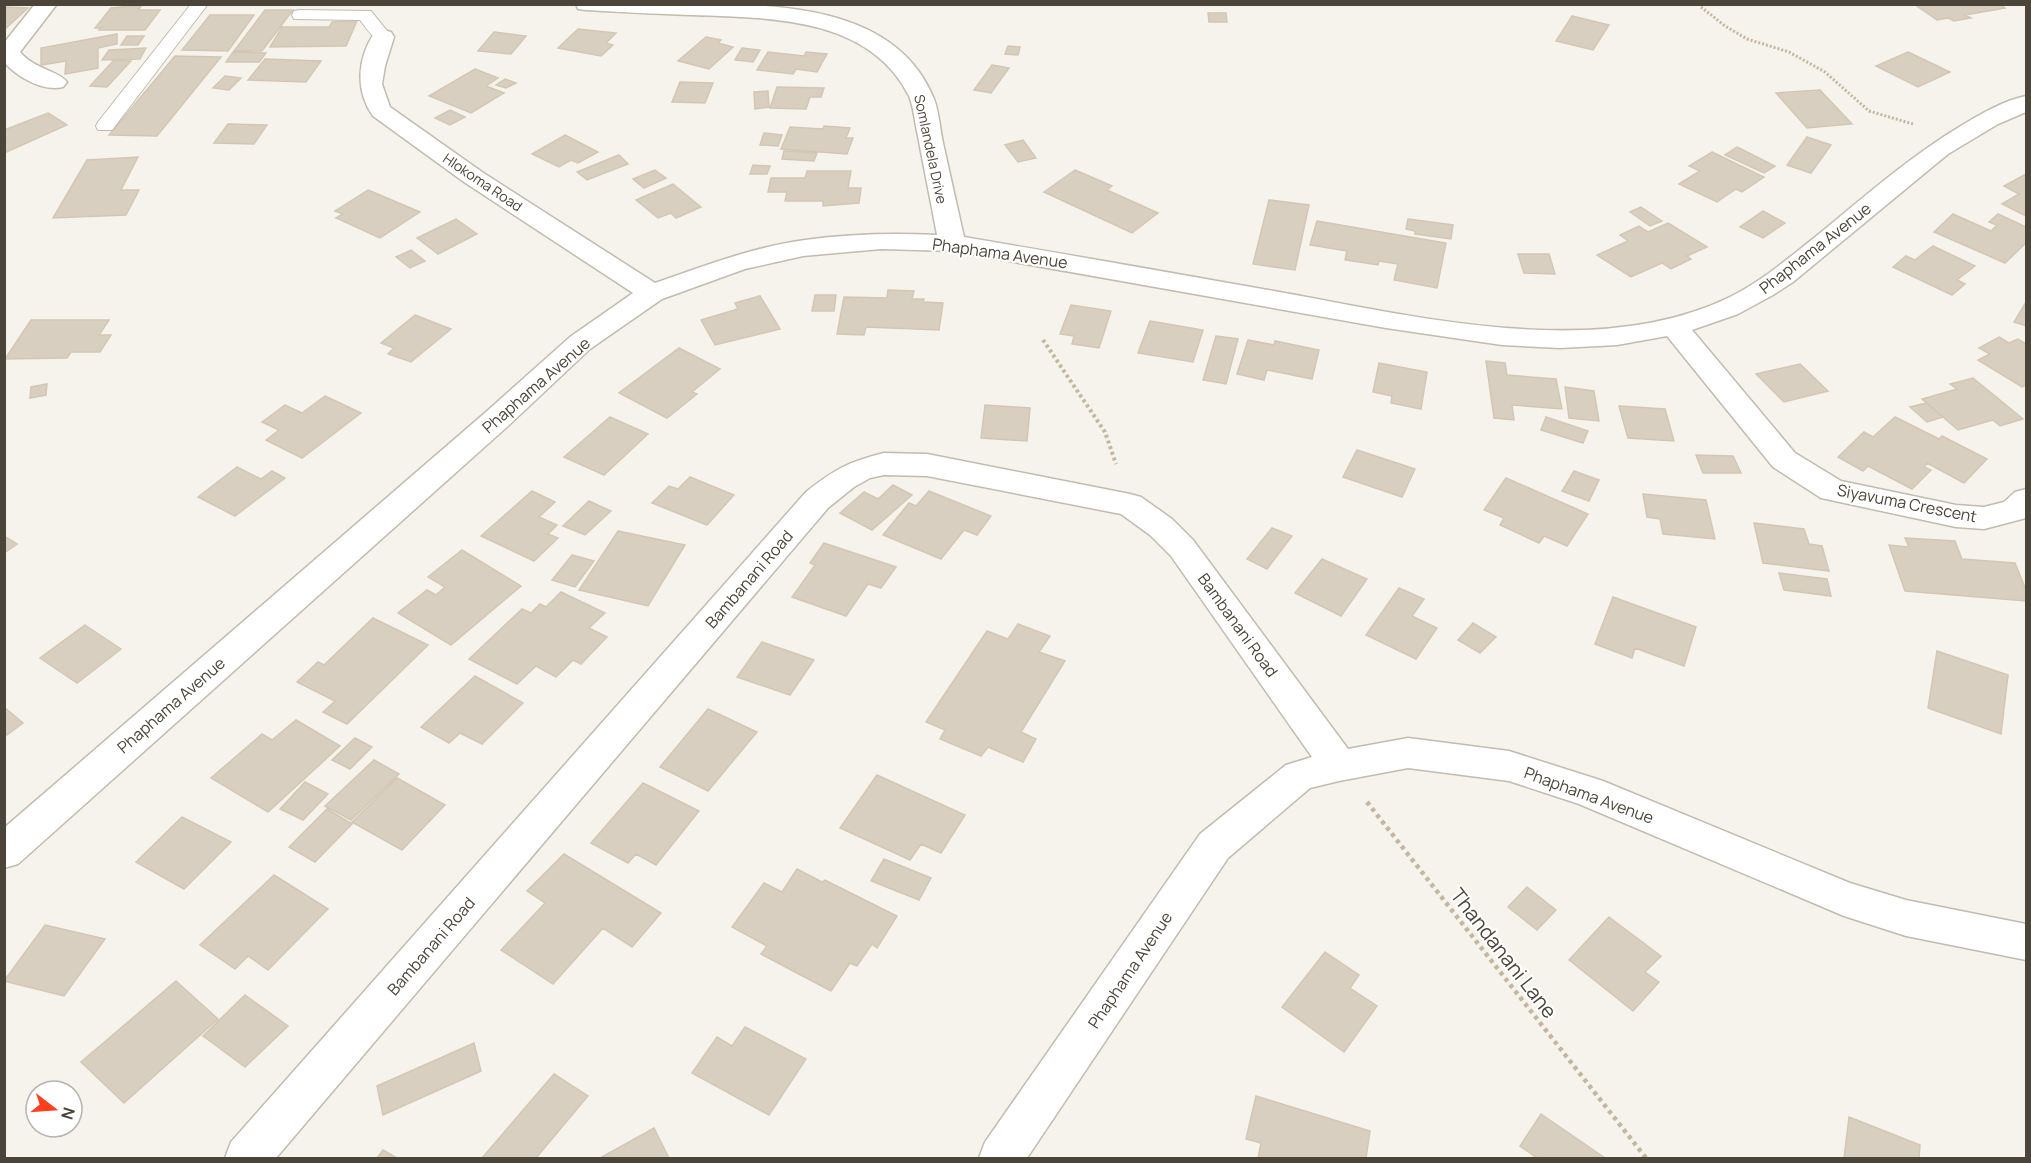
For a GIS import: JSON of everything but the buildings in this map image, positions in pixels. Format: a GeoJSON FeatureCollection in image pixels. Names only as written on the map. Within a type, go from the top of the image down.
{"type":"FeatureCollection","features":[{"type":"Feature","properties":{"kind":"street"},"geometry":{"type":"LineString","coordinates":[[47,4],[9,52],[16,65],[27,72],[55,82]]}},
{"type":"Feature","properties":{"kind":"street","name":"Somlandela Drive"},"geometry":{"type":"LineString","coordinates":[[586,4],[781,14],[836,25],[858,33],[879,45],[894,57],[914,79],[922,99],[952,243]]}},
{"type":"Feature","properties":{"kind":"street","name":"Hlokoma Road"},"geometry":{"type":"LineString","coordinates":[[383,37],[370,83],[371,96],[381,111],[473,177],[652,293]]}},
{"type":"Feature","properties":{"kind":"street","name":"Phaphama Avenue"},"geometry":{"type":"LineString","coordinates":[[4,852],[580,344],[652,293],[737,263],[803,248],[881,241],[952,243],[1494,336],[1580,339],[1620,335],[1674,326],[1729,308],[1774,282],[1939,149],[1990,119],[2026,103]]}},
{"type":"Feature","properties":{"kind":"street","name":"Siyavuma Crescent"},"geometry":{"type":"LineString","coordinates":[[1674,326],[1784,460],[1832,490],[1956,516],[1984,518],[2014,511],[2026,500]]}},
{"type":"Feature","properties":{"kind":"street","name":"Bambanani Road"},"geometry":{"type":"LineString","coordinates":[[247,1158],[817,500],[843,479],[860,470],[884,464],[927,465],[1130,505],[1161,526],[1182,548],[1339,766]]}},
{"type":"Feature","properties":{"kind":"street","name":"Phaphama Avenue"},"geometry":{"type":"LineString","coordinates":[[1001,1158],[1214,846],[1299,776],[1339,766],[1408,753],[1509,766],[1590,792],[1844,898],[1906,918],[2026,942]]}},
{"type":"Feature","properties":{"kind":"lane"},"geometry":{"type":"LineString","coordinates":[[105,126],[178,29],[200,4]]}},
{"type":"Feature","properties":{"kind":"lane"},"geometry":{"type":"LineString","coordinates":[[300,15],[365,15],[383,37]]}},
{"type":"Feature","properties":{"kind":"path"},"geometry":{"type":"LineString","coordinates":[[1701,7],[1725,26],[1747,39],[1789,52],[1825,72],[1869,111],[1920,126],[1939,149]]}},
{"type":"Feature","properties":{"kind":"path"},"geometry":{"type":"LineString","coordinates":[[1043,340],[1105,432],[1130,505]]}},
{"type":"Feature","properties":{"kind":"path","name":"Thandanani Lane"},"geometry":{"type":"LineString","coordinates":[[1339,766],[1646,1158]]}}]}
